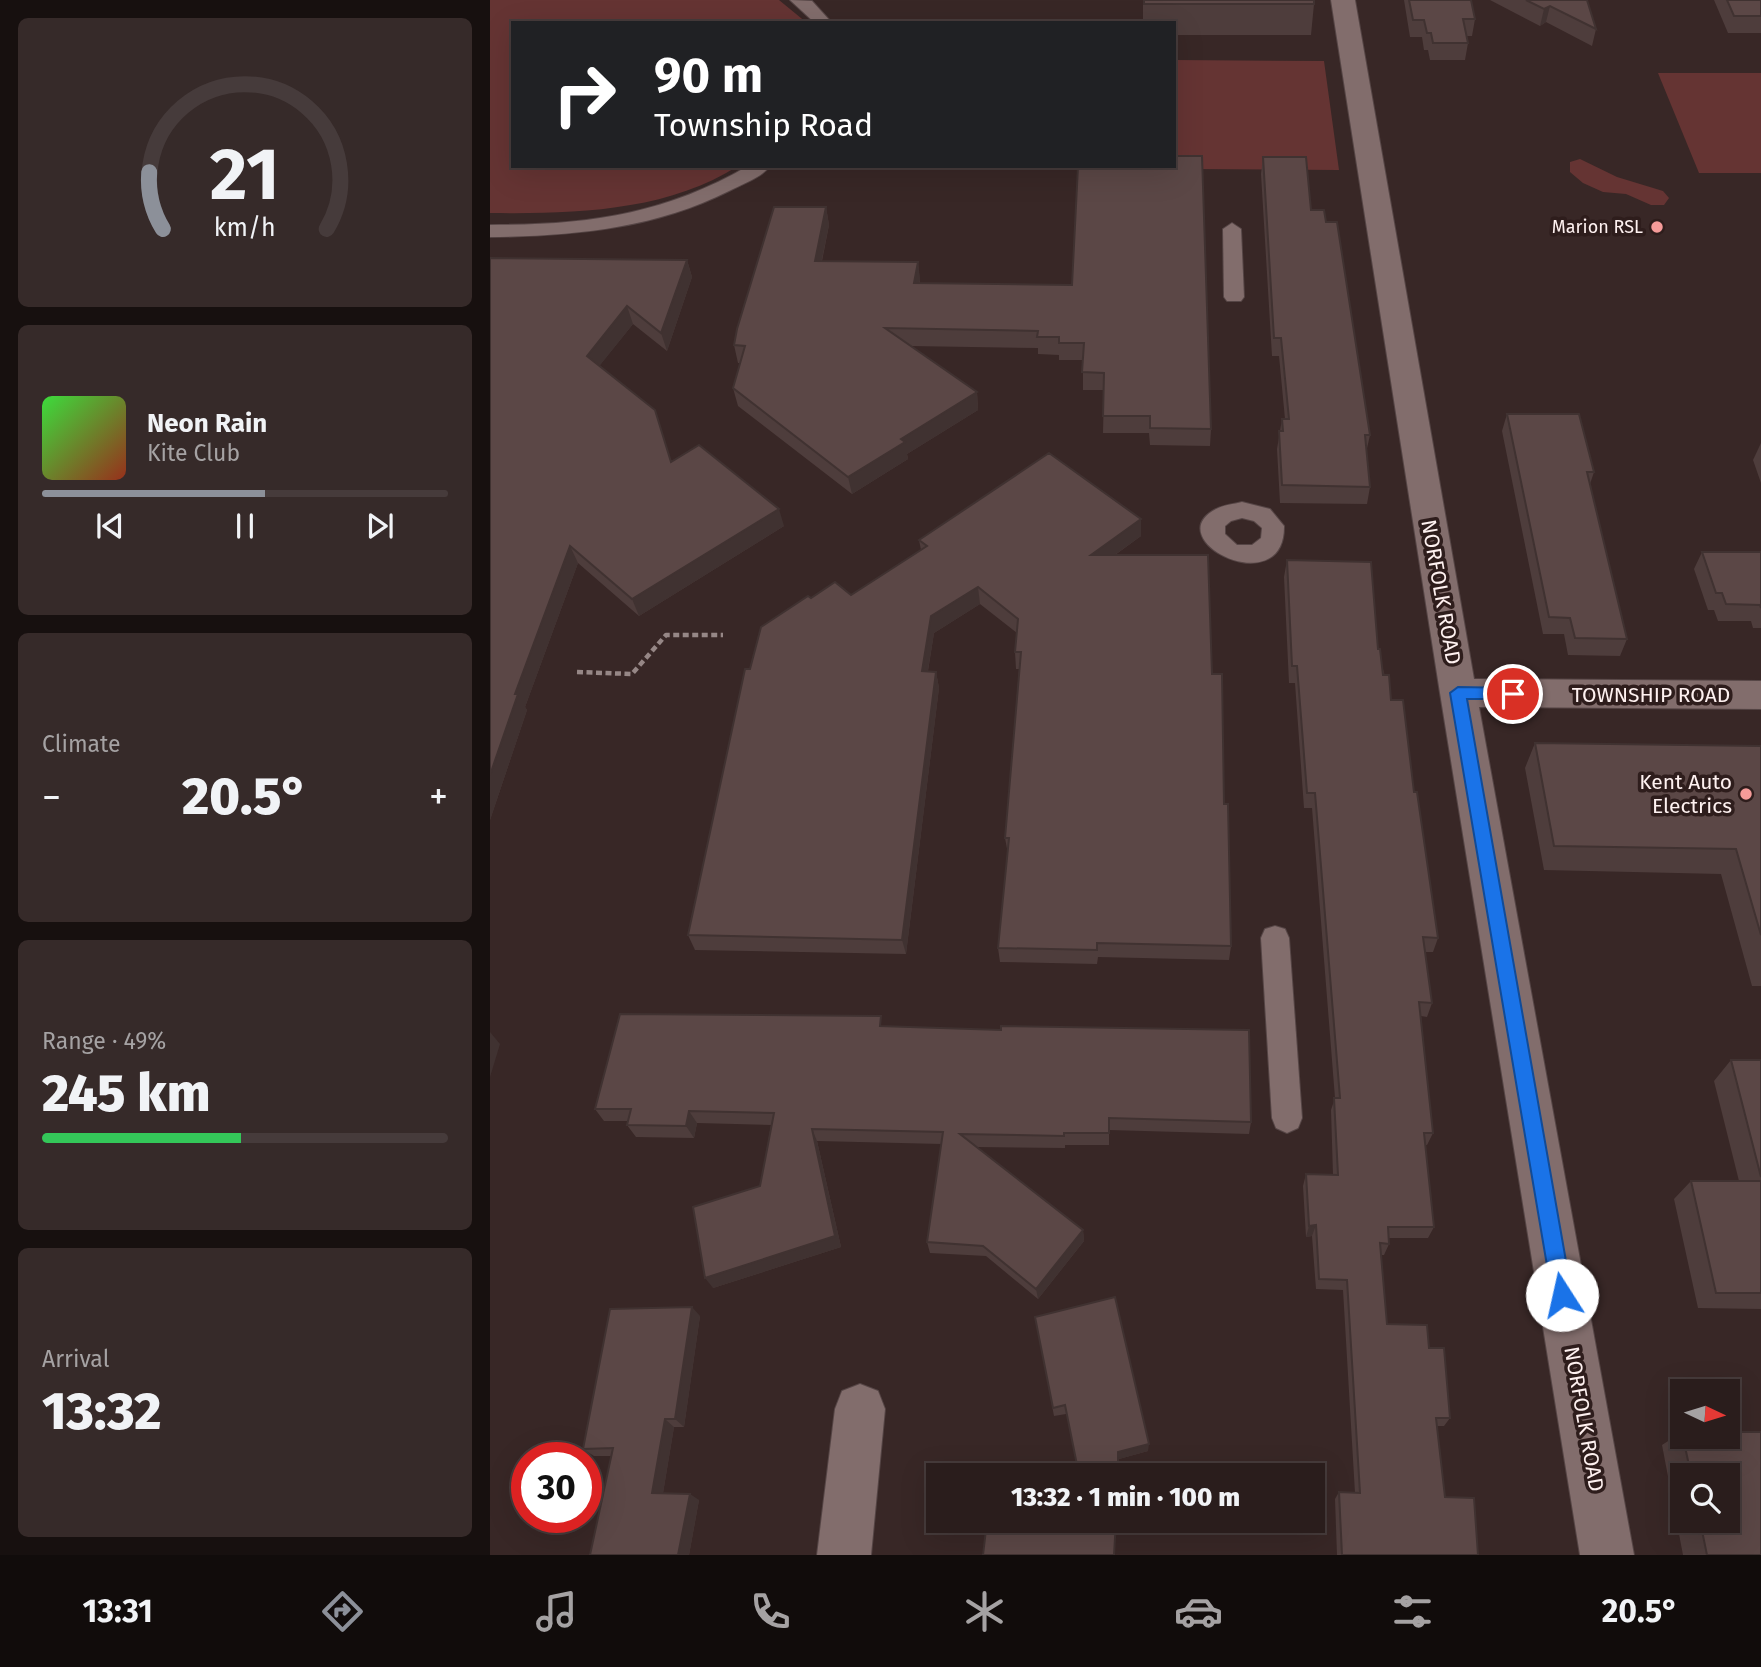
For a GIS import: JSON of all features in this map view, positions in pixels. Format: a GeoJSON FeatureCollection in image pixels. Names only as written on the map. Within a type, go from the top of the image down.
{"type":"FeatureCollection","features":[{"type":"Feature","properties":{"kind":"street","name":"NORFOLK ROAD"},"geometry":{"type":"LineString","coordinates":[[1343,0],[1458,693],[1607,1555]]}},
{"type":"Feature","properties":{"kind":"street","name":"TOWNSHIP ROAD"},"geometry":{"type":"LineString","coordinates":[[1458,693],[1761,695]]}},
{"type":"Feature","properties":{"kind":"street"},"geometry":{"type":"LineString","coordinates":[[844,1555],[860,1409]]}},
{"type":"Feature","properties":{"kind":"lane"},"geometry":{"type":"LineString","coordinates":[[798,0],[806,4],[822,21]]}},
{"type":"Feature","properties":{"kind":"lane"},"geometry":{"type":"LineString","coordinates":[[490,231],[539,231],[636,219],[720,190],[758,168]]}},
{"type":"Feature","properties":{"kind":"lane"},"geometry":{"type":"LineString","coordinates":[[1232,229],[1234,298]]}},
{"type":"Feature","properties":{"kind":"lane"},"geometry":{"type":"LineString","coordinates":[[1275,938],[1287,1118]]}},
{"type":"Feature","properties":{"kind":"path"},"geometry":{"type":"LineString","coordinates":[[576,672],[632,674],[666,635],[723,635]]}},
{"type":"Feature","properties":{"kind":"shaded area"},"geometry":{"type":"Polygon","coordinates":[[[490,0],[779,0],[805,21],[511,21],[511,168],[734,168],[680,193],[618,207],[553,213],[490,213],[490,0]]]}},
{"type":"Feature","properties":{"kind":"shaded area"},"geometry":{"type":"Polygon","coordinates":[[[1176,60],[1324,61],[1339,170],[1027,168],[1176,168],[1176,60]]]}},
{"type":"Feature","properties":{"kind":"shaded area"},"geometry":{"type":"Polygon","coordinates":[[[1658,73],[1761,73],[1761,173],[1699,173],[1658,73]]]}},
{"type":"Feature","properties":{"kind":"shaded area"},"geometry":{"type":"Polygon","coordinates":[[[1580,159],[1617,177],[1663,191],[1669,198],[1664,205],[1651,205],[1626,194],[1603,192],[1583,183],[1570,172],[1570,162],[1580,159]]]}},
{"type":"Feature","properties":{"kind":"building"},"geometry":{"type":"Polygon","coordinates":[[[1144,0],[1314,0],[1314,4],[1144,4],[1144,0]]]}},
{"type":"Feature","properties":{"kind":"building"},"geometry":{"type":"Polygon","coordinates":[[[1409,0],[1471,0],[1475,19],[1463,19],[1468,43],[1433,43],[1424,20],[1413,20],[1409,0]]]}},
{"type":"Feature","properties":{"kind":"building"},"geometry":{"type":"Polygon","coordinates":[[[1526,0],[1587,0],[1596,29],[1550,6],[1544,9],[1526,0]]]}},
{"type":"Feature","properties":{"kind":"building"},"geometry":{"type":"Polygon","coordinates":[[[1727,0],[1761,0],[1761,16],[1734,16],[1727,0]]]}},
{"type":"Feature","properties":{"kind":"building"},"geometry":{"type":"Polygon","coordinates":[[[1176,156],[1202,156],[1211,429],[1150,428],[1150,416],[1103,416],[1104,373],[1082,372],[1084,343],[1059,343],[1059,337],[1037,337],[1038,331],[885,328],[977,392],[901,439],[905,442],[848,477],[733,388],[745,346],[734,345],[737,329],[774,207],[826,207],[815,261],[918,262],[914,283],[1072,285],[1078,168],[1176,168],[1176,156]]]}},
{"type":"Feature","properties":{"kind":"building"},"geometry":{"type":"Polygon","coordinates":[[[1263,157],[1306,157],[1311,210],[1324,210],[1326,222],[1337,222],[1370,435],[1365,435],[1370,487],[1282,485],[1279,431],[1283,431],[1282,419],[1289,419],[1281,338],[1274,338],[1263,157]]]}},
{"type":"Feature","properties":{"kind":"building"},"geometry":{"type":"Polygon","coordinates":[[[490,258],[687,260],[661,333],[627,306],[587,356],[655,410],[671,462],[699,445],[779,509],[632,599],[570,546],[515,694],[518,694],[490,775],[490,258]]]}},
{"type":"Feature","properties":{"kind":"building"},"geometry":{"type":"Polygon","coordinates":[[[1507,414],[1579,414],[1594,472],[1587,472],[1627,639],[1575,638],[1570,618],[1549,617],[1507,414]]]}},
{"type":"Feature","properties":{"kind":"building"},"geometry":{"type":"Polygon","coordinates":[[[1049,453],[1141,519],[1091,555],[1208,555],[1212,674],[1222,674],[1224,804],[1228,804],[1231,946],[1097,943],[1097,950],[998,948],[1009,838],[1005,838],[1021,652],[1015,652],[1018,619],[978,587],[931,616],[922,671],[936,672],[902,940],[688,935],[745,669],[750,669],[761,627],[835,582],[851,595],[927,546],[919,540],[1049,453]]]}},
{"type":"Feature","properties":{"kind":"building"},"geometry":{"type":"Polygon","coordinates":[[[1702,552],[1761,552],[1761,608],[1760,605],[1726,604],[1722,593],[1716,593],[1702,552]]]}},
{"type":"Feature","properties":{"kind":"building"},"geometry":{"type":"Polygon","coordinates":[[[1287,560],[1371,562],[1378,649],[1383,675],[1389,675],[1391,700],[1403,700],[1414,792],[1417,792],[1438,938],[1423,937],[1432,1003],[1419,1002],[1433,1133],[1424,1133],[1434,1227],[1388,1227],[1389,1244],[1380,1243],[1387,1324],[1427,1325],[1429,1348],[1444,1348],[1450,1418],[1436,1418],[1445,1497],[1474,1498],[1478,1555],[1342,1555],[1339,1492],[1360,1493],[1347,1280],[1319,1279],[1316,1225],[1309,1226],[1306,1174],[1338,1175],[1334,1098],[1340,1098],[1315,793],[1307,793],[1297,666],[1292,666],[1287,560]]]}},
{"type":"Feature","properties":{"kind":"building"},"geometry":{"type":"Polygon","coordinates":[[[1535,743],[1761,746],[1761,935],[1736,849],[1554,846],[1535,743]]]}},
{"type":"Feature","properties":{"kind":"building"},"geometry":{"type":"Polygon","coordinates":[[[620,1014],[881,1016],[880,1026],[1001,1030],[1001,1026],[1249,1030],[1251,1122],[1109,1118],[1109,1133],[1064,1133],[1064,1136],[960,1134],[1083,1230],[1036,1289],[983,1246],[927,1242],[943,1132],[812,1129],[835,1236],[705,1278],[693,1207],[760,1186],[774,1113],[689,1111],[686,1126],[627,1125],[631,1109],[595,1109],[620,1014]]]}},
{"type":"Feature","properties":{"kind":"building"},"geometry":{"type":"Polygon","coordinates":[[[1731,1060],[1761,1060],[1761,1177],[1731,1060]]]}},
{"type":"Feature","properties":{"kind":"building"},"geometry":{"type":"Polygon","coordinates":[[[1691,1181],[1761,1181],[1761,1293],[1716,1293],[1691,1181]]]}},
{"type":"Feature","properties":{"kind":"building"},"geometry":{"type":"Polygon","coordinates":[[[1115,1297],[1149,1444],[1118,1452],[1118,1463],[1077,1463],[1065,1405],[1053,1408],[1035,1317],[1115,1297]]]}},
{"type":"Feature","properties":{"kind":"building"},"geometry":{"type":"Polygon","coordinates":[[[692,1307],[675,1419],[665,1419],[652,1493],[690,1494],[678,1555],[590,1555],[595,1533],[602,1533],[602,1499],[613,1448],[602,1448],[602,1442],[584,1442],[610,1309],[692,1307]]]}},
{"type":"Feature","properties":{"kind":"building"},"geometry":{"type":"Polygon","coordinates":[[[1740,1432],[1761,1432],[1761,1555],[1707,1555],[1702,1533],[1740,1533],[1740,1463],[1688,1463],[1686,1449],[1740,1449],[1740,1432]]]}},
{"type":"Feature","properties":{"kind":"building"},"geometry":{"type":"Polygon","coordinates":[[[986,1533],[1115,1533],[1114,1555],[983,1555],[986,1533]]]}},
{"type":"Feature","properties":{"kind":"place","name":"Marion RSL"},"geometry":{"type":"Point","coordinates":[1657,227]}},
{"type":"Feature","properties":{"kind":"place","name":"Kent Auto Electrics"},"geometry":{"type":"Point","coordinates":[1746,794]}},
{"type":"Feature","properties":{"kind":"route"},"geometry":{"type":"LineString","coordinates":[[1513,694],[1458,693],[1562,1295]]}}]}
